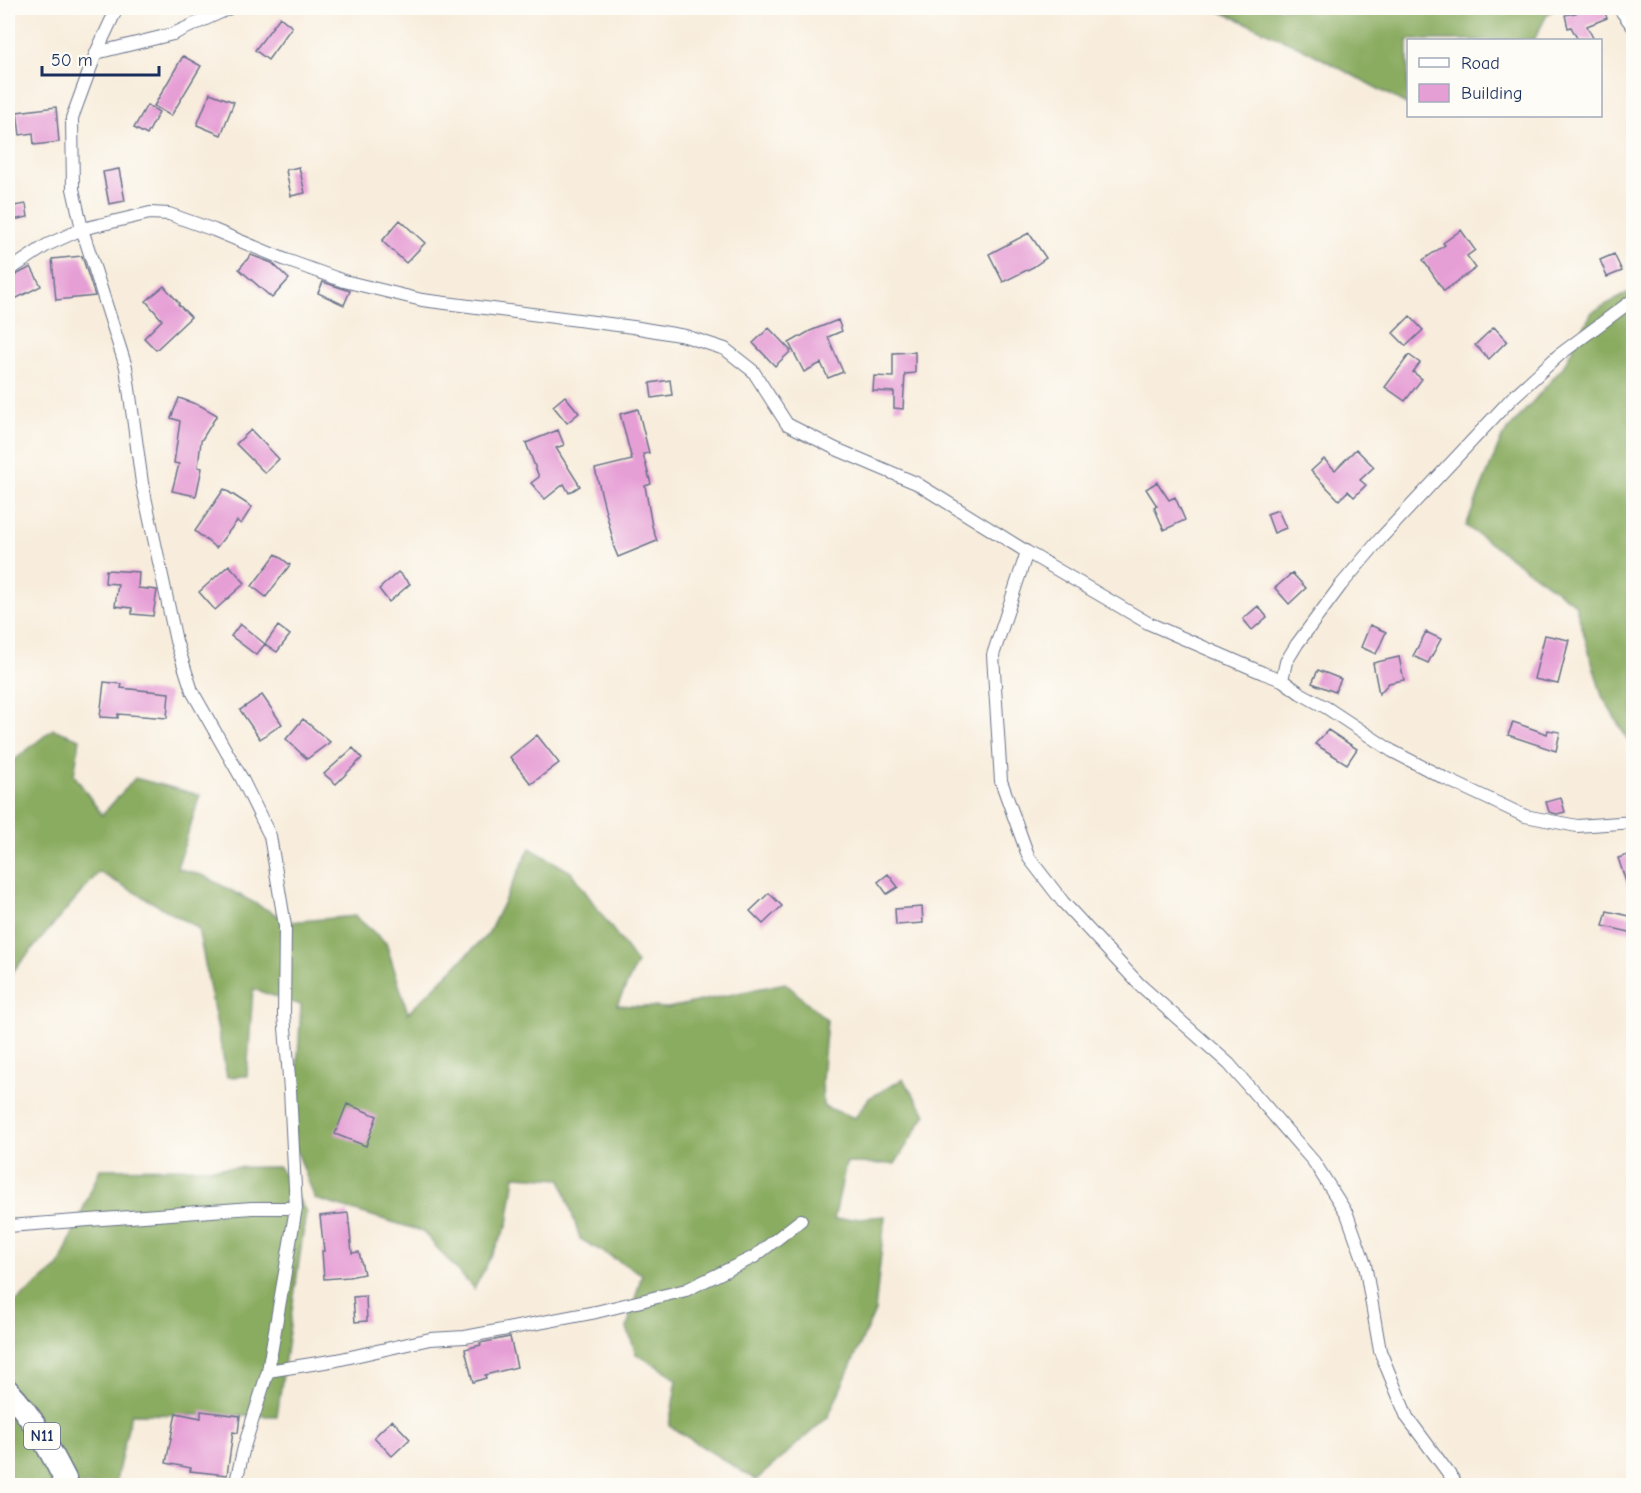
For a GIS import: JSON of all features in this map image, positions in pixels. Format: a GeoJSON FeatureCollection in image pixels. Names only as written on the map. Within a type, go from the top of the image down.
{"type":"FeatureCollection","features":[{"type":"Feature","properties":{"kind":"highway","name":"N11"},"geometry":{"type":"LineString","coordinates":[[8,1391],[38,1430],[66,1483]]}},
{"type":"Feature","properties":{"kind":"street"},"geometry":{"type":"LineString","coordinates":[[117,8],[96,53],[72,118],[73,189],[82,229],[126,367],[142,483],[176,641],[192,691],[242,779],[270,837],[285,926],[284,1015],[296,1208],[268,1371],[244,1447],[235,1485]]}},
{"type":"Feature","properties":{"kind":"street"},"geometry":{"type":"LineString","coordinates":[[96,53],[173,34],[230,8]]}},
{"type":"Feature","properties":{"kind":"street"},"geometry":{"type":"LineString","coordinates":[[1619,8],[1634,28]]}},
{"type":"Feature","properties":{"kind":"street"},"geometry":{"type":"LineString","coordinates":[[8,271],[47,245],[82,229],[150,213],[169,214],[344,281],[422,300],[633,327],[685,336],[725,349],[753,371],[787,424],[836,449],[916,483],[1148,623],[1282,680],[1392,751],[1524,816],[1578,826],[1632,824]]}},
{"type":"Feature","properties":{"kind":"street"},"geometry":{"type":"LineString","coordinates":[[1282,680],[1286,662],[1297,644],[1380,538],[1511,399],[1559,355],[1634,298]]}},
{"type":"Feature","properties":{"kind":"street"},"geometry":{"type":"LineString","coordinates":[[1027,552],[993,655],[1001,782],[1029,858],[1063,902],[1138,984],[1229,1064],[1314,1162],[1347,1214],[1362,1254],[1380,1351],[1407,1417],[1458,1485]]}},
{"type":"Feature","properties":{"kind":"street"},"geometry":{"type":"LineString","coordinates":[[8,1226],[252,1208],[296,1208]]}},
{"type":"Feature","properties":{"kind":"street"},"geometry":{"type":"LineString","coordinates":[[268,1371],[337,1360],[430,1339],[465,1337],[584,1315],[686,1290],[754,1257],[801,1220]]}},
{"type":"Feature","properties":{"kind":"green space"},"geometry":{"type":"Polygon","coordinates":[[[1213,8],[1555,8],[1547,15],[1535,39],[1407,39],[1407,104],[1302,48],[1213,8]]]}},
{"type":"Feature","properties":{"kind":"green space"},"geometry":{"type":"Polygon","coordinates":[[[1633,290],[1633,749],[1602,696],[1575,604],[1466,526],[1502,437],[1563,367],[1592,312],[1633,290]]]}},
{"type":"Feature","properties":{"kind":"green space"},"geometry":{"type":"Polygon","coordinates":[[[53,729],[80,739],[74,775],[102,815],[135,778],[200,795],[177,868],[204,876],[290,922],[355,916],[386,943],[408,1013],[488,934],[530,848],[571,872],[637,963],[617,1005],[668,1008],[785,983],[827,1020],[822,1079],[823,1106],[855,1118],[869,1098],[903,1079],[926,1114],[895,1164],[846,1163],[834,1220],[885,1216],[875,1311],[828,1417],[756,1480],[669,1426],[677,1380],[636,1354],[627,1328],[642,1274],[580,1239],[561,1179],[515,1176],[508,1224],[474,1289],[422,1231],[315,1199],[293,1141],[301,1005],[253,989],[247,1076],[227,1077],[198,928],[99,872],[8,977],[8,761],[12,762],[53,729]]]}},
{"type":"Feature","properties":{"kind":"green space"},"geometry":{"type":"Polygon","coordinates":[[[279,1167],[306,1212],[277,1416],[131,1414],[115,1485],[8,1486],[8,1308],[59,1266],[100,1169],[279,1167]]]}},
{"type":"Feature","properties":{"kind":"building"},"geometry":{"type":"Polygon","coordinates":[[[1574,8],[1603,8],[1607,18],[1587,26],[1594,39],[1577,39],[1571,27],[1568,28],[1565,15],[1576,13],[1574,8]]]}},
{"type":"Feature","properties":{"kind":"building"},"geometry":{"type":"Polygon","coordinates":[[[280,17],[292,27],[268,60],[255,50],[280,17]]]}},
{"type":"Feature","properties":{"kind":"building"},"geometry":{"type":"Polygon","coordinates":[[[183,56],[201,66],[171,116],[154,106],[183,56]]]}},
{"type":"Feature","properties":{"kind":"building"},"geometry":{"type":"Polygon","coordinates":[[[210,93],[234,102],[221,135],[197,125],[210,93]]]}},
{"type":"Feature","properties":{"kind":"building"},"geometry":{"type":"Polygon","coordinates":[[[147,105],[159,112],[147,135],[134,128],[147,105]]]}},
{"type":"Feature","properties":{"kind":"building"},"geometry":{"type":"Polygon","coordinates":[[[56,107],[59,142],[34,145],[33,133],[20,135],[17,112],[56,107]]]}},
{"type":"Feature","properties":{"kind":"building"},"geometry":{"type":"Polygon","coordinates":[[[299,167],[305,193],[291,196],[286,170],[299,167]]]}},
{"type":"Feature","properties":{"kind":"building"},"geometry":{"type":"Polygon","coordinates":[[[119,169],[125,201],[109,204],[103,172],[119,169]]]}},
{"type":"Feature","properties":{"kind":"building"},"geometry":{"type":"Polygon","coordinates":[[[26,204],[28,217],[8,221],[8,207],[26,204]]]}},
{"type":"Feature","properties":{"kind":"building"},"geometry":{"type":"Polygon","coordinates":[[[400,220],[425,243],[406,263],[382,241],[400,220]]]}},
{"type":"Feature","properties":{"kind":"building"},"geometry":{"type":"Polygon","coordinates":[[[1461,230],[1475,250],[1467,256],[1476,268],[1444,291],[1423,260],[1445,245],[1443,243],[1461,230]]]}},
{"type":"Feature","properties":{"kind":"building"},"geometry":{"type":"Polygon","coordinates":[[[1029,233],[1046,258],[1003,282],[989,254],[1029,233]]]}},
{"type":"Feature","properties":{"kind":"building"},"geometry":{"type":"Polygon","coordinates":[[[1614,254],[1622,271],[1607,277],[1600,260],[1614,254]]]}},
{"type":"Feature","properties":{"kind":"building"},"geometry":{"type":"Polygon","coordinates":[[[251,255],[272,263],[289,279],[272,298],[239,269],[251,255]]]}},
{"type":"Feature","properties":{"kind":"building"},"geometry":{"type":"Polygon","coordinates":[[[82,256],[95,296],[56,300],[52,259],[82,256]]]}},
{"type":"Feature","properties":{"kind":"building"},"geometry":{"type":"Polygon","coordinates":[[[31,267],[41,286],[13,300],[8,288],[8,279],[31,267]]]}},
{"type":"Feature","properties":{"kind":"building"},"geometry":{"type":"Polygon","coordinates":[[[323,282],[350,291],[344,305],[318,293],[323,282]]]}},
{"type":"Feature","properties":{"kind":"building"},"geometry":{"type":"Polygon","coordinates":[[[164,286],[191,317],[156,350],[144,338],[162,320],[146,301],[164,286]]]}},
{"type":"Feature","properties":{"kind":"building"},"geometry":{"type":"Polygon","coordinates":[[[1410,316],[1423,330],[1406,346],[1393,333],[1410,316]]]}},
{"type":"Feature","properties":{"kind":"building"},"geometry":{"type":"Polygon","coordinates":[[[838,320],[842,331],[828,337],[843,372],[828,378],[821,363],[804,372],[789,343],[810,331],[838,320]]]}},
{"type":"Feature","properties":{"kind":"building"},"geometry":{"type":"Polygon","coordinates":[[[1494,327],[1507,341],[1489,359],[1475,345],[1494,327]]]}},
{"type":"Feature","properties":{"kind":"building"},"geometry":{"type":"Polygon","coordinates":[[[769,328],[791,351],[775,366],[753,343],[769,328]]]}},
{"type":"Feature","properties":{"kind":"building"},"geometry":{"type":"Polygon","coordinates":[[[915,352],[915,373],[905,374],[903,409],[894,408],[894,392],[873,391],[874,376],[893,377],[893,353],[915,352]]]}},
{"type":"Feature","properties":{"kind":"building"},"geometry":{"type":"Polygon","coordinates":[[[1409,355],[1420,363],[1413,372],[1422,379],[1405,401],[1385,387],[1409,355]]]}},
{"type":"Feature","properties":{"kind":"building"},"geometry":{"type":"Polygon","coordinates":[[[670,380],[672,395],[652,398],[650,383],[670,380]]]}},
{"type":"Feature","properties":{"kind":"building"},"geometry":{"type":"Polygon","coordinates":[[[565,396],[579,413],[567,423],[553,406],[565,396]]]}},
{"type":"Feature","properties":{"kind":"building"},"geometry":{"type":"Polygon","coordinates":[[[179,398],[217,415],[201,441],[198,467],[202,468],[196,496],[172,491],[179,464],[174,463],[180,421],[171,418],[179,398]]]}},
{"type":"Feature","properties":{"kind":"building"},"geometry":{"type":"Polygon","coordinates":[[[638,409],[649,453],[643,454],[651,484],[645,486],[657,541],[618,557],[613,545],[595,469],[632,460],[620,414],[638,409]]]}},
{"type":"Feature","properties":{"kind":"building"},"geometry":{"type":"Polygon","coordinates":[[[251,430],[279,459],[265,473],[236,444],[251,430]]]}},
{"type":"Feature","properties":{"kind":"building"},"geometry":{"type":"Polygon","coordinates":[[[558,430],[564,445],[556,448],[580,486],[569,493],[564,484],[545,499],[531,483],[539,477],[526,443],[558,430]]]}},
{"type":"Feature","properties":{"kind":"building"},"geometry":{"type":"Polygon","coordinates":[[[1356,449],[1374,467],[1360,480],[1366,485],[1354,497],[1348,491],[1339,500],[1311,471],[1324,459],[1335,470],[1356,449]]]}},
{"type":"Feature","properties":{"kind":"building"},"geometry":{"type":"Polygon","coordinates":[[[1157,482],[1169,500],[1175,497],[1185,520],[1164,530],[1154,507],[1157,506],[1146,489],[1157,482]]]}},
{"type":"Feature","properties":{"kind":"building"},"geometry":{"type":"Polygon","coordinates":[[[224,489],[252,507],[241,524],[237,521],[216,548],[195,531],[224,489]]]}},
{"type":"Feature","properties":{"kind":"building"},"geometry":{"type":"Polygon","coordinates":[[[1278,510],[1286,528],[1274,533],[1267,514],[1278,510]]]}},
{"type":"Feature","properties":{"kind":"building"},"geometry":{"type":"Polygon","coordinates":[[[276,554],[290,565],[266,597],[252,586],[276,554]]]}},
{"type":"Feature","properties":{"kind":"building"},"geometry":{"type":"Polygon","coordinates":[[[229,565],[245,583],[215,610],[199,592],[229,565]]]}},
{"type":"Feature","properties":{"kind":"building"},"geometry":{"type":"Polygon","coordinates":[[[106,570],[139,572],[138,588],[157,590],[153,616],[132,614],[132,608],[115,606],[118,584],[105,583],[106,570]]]}},
{"type":"Feature","properties":{"kind":"building"},"geometry":{"type":"Polygon","coordinates":[[[398,572],[410,584],[389,602],[379,589],[398,572]]]}},
{"type":"Feature","properties":{"kind":"building"},"geometry":{"type":"Polygon","coordinates":[[[1292,573],[1306,588],[1289,604],[1275,588],[1292,573]]]}},
{"type":"Feature","properties":{"kind":"building"},"geometry":{"type":"Polygon","coordinates":[[[1258,606],[1267,617],[1252,630],[1243,619],[1258,606]]]}},
{"type":"Feature","properties":{"kind":"building"},"geometry":{"type":"Polygon","coordinates":[[[240,624],[265,644],[256,655],[231,636],[240,624]]]}},
{"type":"Feature","properties":{"kind":"building"},"geometry":{"type":"Polygon","coordinates":[[[1370,625],[1386,632],[1376,654],[1361,647],[1370,625]]]}},
{"type":"Feature","properties":{"kind":"building"},"geometry":{"type":"Polygon","coordinates":[[[278,626],[290,635],[277,652],[265,644],[278,626]]]}},
{"type":"Feature","properties":{"kind":"building"},"geometry":{"type":"Polygon","coordinates":[[[1426,632],[1441,639],[1428,663],[1413,656],[1426,632]]]}},
{"type":"Feature","properties":{"kind":"building"},"geometry":{"type":"Polygon","coordinates":[[[1545,635],[1569,640],[1558,684],[1534,679],[1545,635]]]}},
{"type":"Feature","properties":{"kind":"building"},"geometry":{"type":"Polygon","coordinates":[[[1399,657],[1404,680],[1389,683],[1379,694],[1373,663],[1399,657]]]}},
{"type":"Feature","properties":{"kind":"building"},"geometry":{"type":"Polygon","coordinates":[[[1318,670],[1341,679],[1335,692],[1312,683],[1318,670]]]}},
{"type":"Feature","properties":{"kind":"building"},"geometry":{"type":"Polygon","coordinates":[[[104,682],[122,684],[121,688],[169,693],[167,718],[118,714],[118,718],[100,717],[104,682]]]}},
{"type":"Feature","properties":{"kind":"building"},"geometry":{"type":"Polygon","coordinates":[[[262,695],[282,724],[260,739],[240,710],[262,695]]]}},
{"type":"Feature","properties":{"kind":"building"},"geometry":{"type":"Polygon","coordinates":[[[303,719],[330,742],[307,759],[286,739],[303,719]]]}},
{"type":"Feature","properties":{"kind":"building"},"geometry":{"type":"Polygon","coordinates":[[[1513,722],[1547,734],[1548,730],[1560,732],[1556,751],[1508,735],[1513,722]]]}},
{"type":"Feature","properties":{"kind":"building"},"geometry":{"type":"Polygon","coordinates":[[[1328,730],[1357,749],[1347,764],[1315,744],[1328,730]]]}},
{"type":"Feature","properties":{"kind":"building"},"geometry":{"type":"Polygon","coordinates":[[[537,735],[559,763],[531,784],[510,757],[537,735]]]}},
{"type":"Feature","properties":{"kind":"building"},"geometry":{"type":"Polygon","coordinates":[[[353,748],[362,758],[336,784],[324,774],[353,748]]]}},
{"type":"Feature","properties":{"kind":"building"},"geometry":{"type":"Polygon","coordinates":[[[1561,798],[1565,812],[1557,814],[1549,812],[1546,802],[1561,798]]]}},
{"type":"Feature","properties":{"kind":"building"},"geometry":{"type":"Polygon","coordinates":[[[1634,853],[1634,896],[1631,897],[1618,858],[1634,853]]]}},
{"type":"Feature","properties":{"kind":"building"},"geometry":{"type":"Polygon","coordinates":[[[888,874],[898,887],[887,894],[878,882],[888,874]]]}},
{"type":"Feature","properties":{"kind":"building"},"geometry":{"type":"Polygon","coordinates":[[[769,893],[782,906],[763,924],[750,911],[769,893]]]}},
{"type":"Feature","properties":{"kind":"building"},"geometry":{"type":"Polygon","coordinates":[[[922,907],[923,923],[896,925],[895,909],[922,907]]]}},
{"type":"Feature","properties":{"kind":"building"},"geometry":{"type":"Polygon","coordinates":[[[1607,911],[1634,917],[1634,933],[1603,926],[1607,911]]]}},
{"type":"Feature","properties":{"kind":"building"},"geometry":{"type":"Polygon","coordinates":[[[347,1104],[377,1116],[366,1146],[335,1134],[347,1104]]]}},
{"type":"Feature","properties":{"kind":"building"},"geometry":{"type":"Polygon","coordinates":[[[348,1213],[352,1253],[359,1252],[364,1274],[324,1279],[320,1216],[348,1213]]]}},
{"type":"Feature","properties":{"kind":"building"},"geometry":{"type":"Polygon","coordinates":[[[366,1296],[367,1321],[355,1322],[353,1297],[366,1296]]]}},
{"type":"Feature","properties":{"kind":"building"},"geometry":{"type":"Polygon","coordinates":[[[510,1337],[517,1367],[485,1375],[486,1378],[473,1382],[465,1349],[481,1345],[480,1343],[510,1337]]]}},
{"type":"Feature","properties":{"kind":"building"},"geometry":{"type":"Polygon","coordinates":[[[201,1411],[240,1416],[238,1433],[233,1432],[227,1475],[190,1471],[191,1468],[166,1463],[176,1413],[201,1418],[201,1411]]]}},
{"type":"Feature","properties":{"kind":"building"},"geometry":{"type":"Polygon","coordinates":[[[392,1420],[410,1439],[392,1456],[374,1437],[392,1420]]]}}]}
